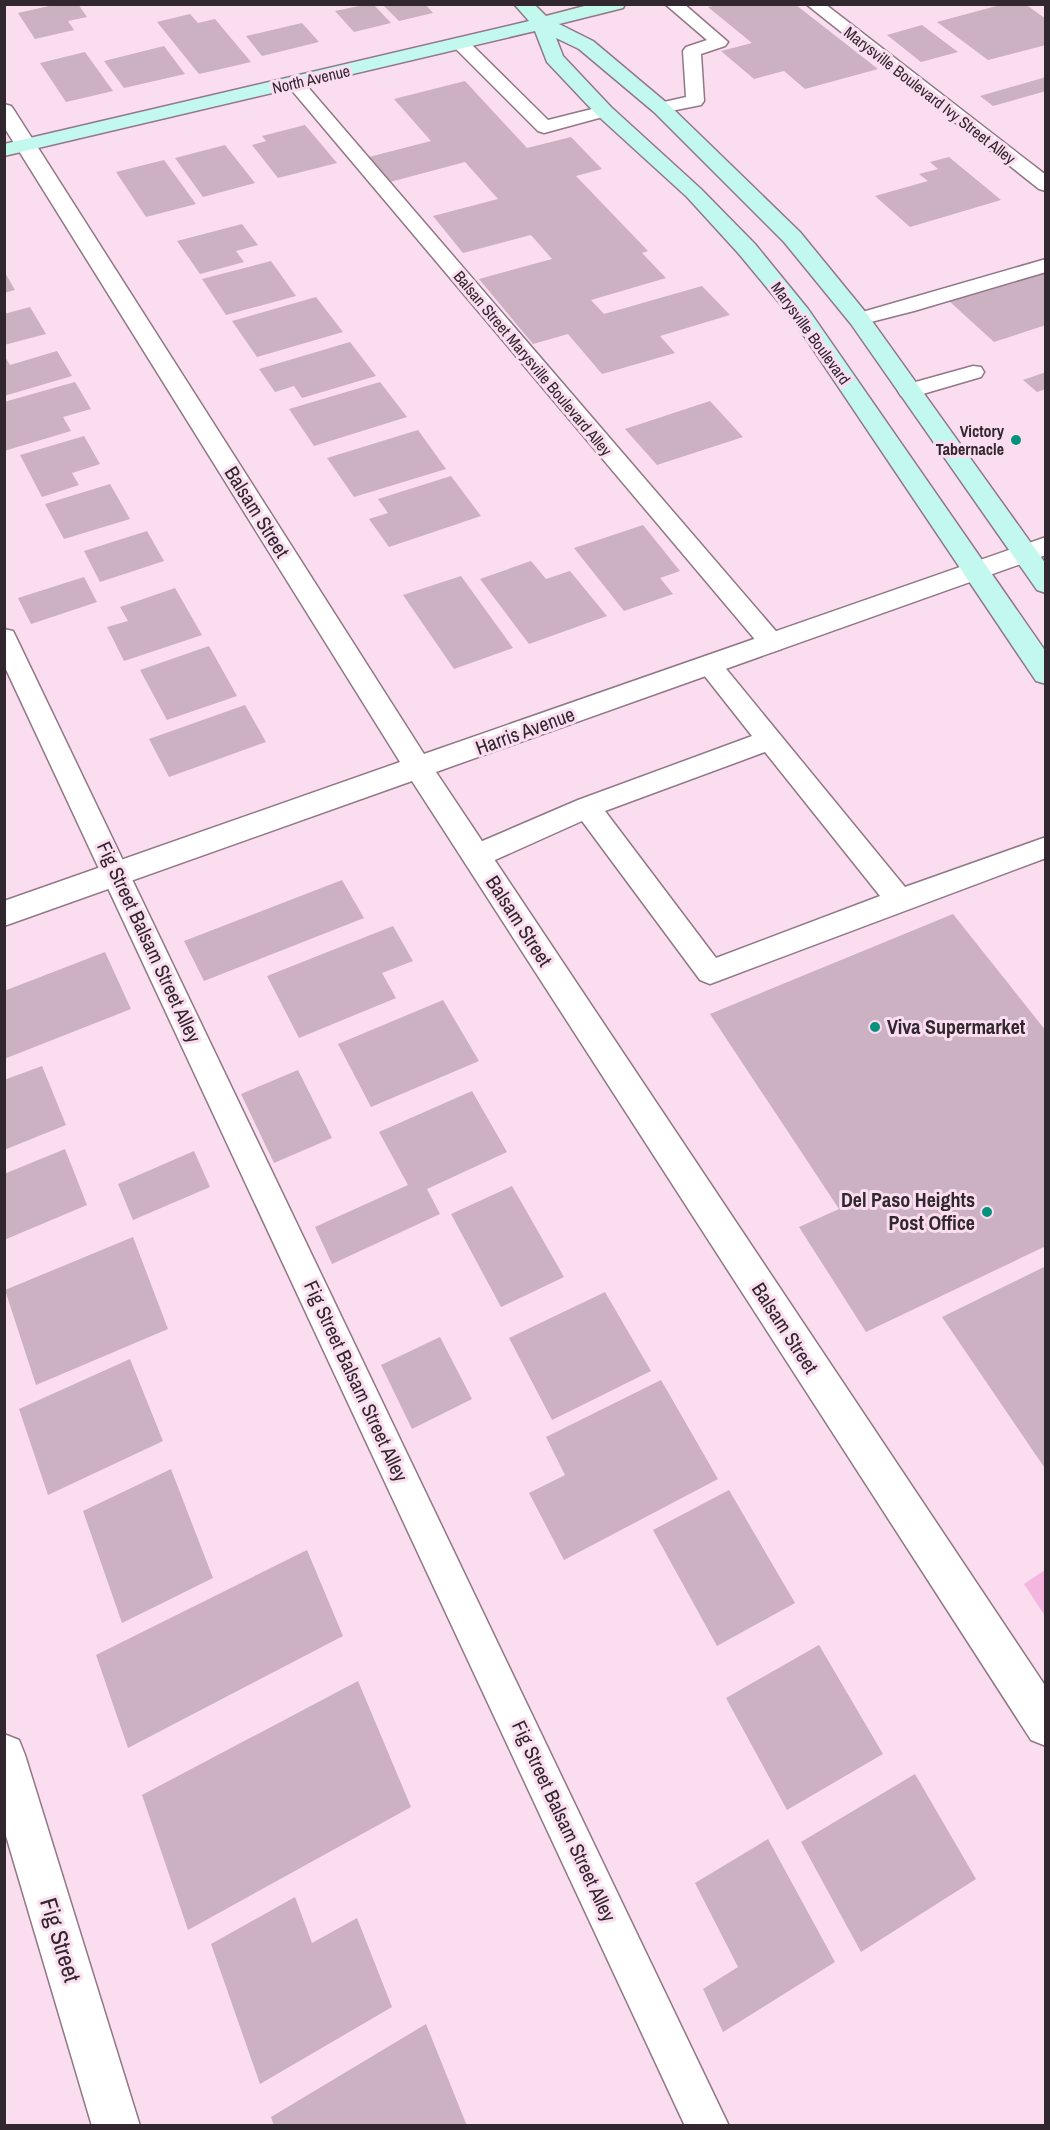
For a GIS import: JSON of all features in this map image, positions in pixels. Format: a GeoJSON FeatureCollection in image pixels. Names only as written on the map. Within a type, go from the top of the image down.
{"type":"FeatureCollection","features":[{"type":"Feature","properties":{"kind":"main road","name":"Marysville Boulevard"},"geometry":{"type":"LineString","coordinates":[[523,4],[542,23],[586,45],[661,108],[792,237],[860,319],[909,391],[1034,549],[1046,584]]}},
{"type":"Feature","properties":{"kind":"main road","name":"North Avenue"},"geometry":{"type":"LineString","coordinates":[[15,148],[461,44],[616,4]]}},
{"type":"Feature","properties":{"kind":"main road","name":"Marysville Boulevard"},"geometry":{"type":"LineString","coordinates":[[542,23],[554,58],[604,111],[694,192],[747,249],[800,314],[1046,674]]}},
{"type":"Feature","properties":{"kind":"street","name":"Balsam Street"},"geometry":{"type":"LineString","coordinates":[[4,110],[15,148],[1046,1725]]}},
{"type":"Feature","properties":{"kind":"street","name":"Harris Avenue"},"geometry":{"type":"LineString","coordinates":[[4,914],[419,769],[1034,549]]}},
{"type":"Feature","properties":{"kind":"street","name":"Fig Street"},"geometry":{"type":"LineString","coordinates":[[4,1755],[116,2126]]}},
{"type":"Feature","properties":{"kind":"lane"},"geometry":{"type":"LineString","coordinates":[[661,108],[695,101],[692,51],[718,42],[673,4]]}},
{"type":"Feature","properties":{"kind":"lane","name":"Marysville Boulevard Ivy Street Alley"},"geometry":{"type":"LineString","coordinates":[[814,4],[1046,185]]}},
{"type":"Feature","properties":{"kind":"lane"},"geometry":{"type":"LineString","coordinates":[[461,44],[544,127],[604,111]]}},
{"type":"Feature","properties":{"kind":"lane","name":"Balsan Street Marysville Boulevard Alley"},"geometry":{"type":"LineString","coordinates":[[295,83],[772,643]]}},
{"type":"Feature","properties":{"kind":"lane"},"geometry":{"type":"LineString","coordinates":[[860,319],[907,308],[1046,265]]}},
{"type":"Feature","properties":{"kind":"lane"},"geometry":{"type":"LineString","coordinates":[[909,391],[973,372]]}},
{"type":"Feature","properties":{"kind":"lane","name":"Fig Street Balsam Street Alley"},"geometry":{"type":"LineString","coordinates":[[4,637],[708,2126]]}},
{"type":"Feature","properties":{"kind":"lane"},"geometry":{"type":"LineString","coordinates":[[709,665],[900,900]]}},
{"type":"Feature","properties":{"kind":"lane"},"geometry":{"type":"LineString","coordinates":[[476,855],[587,807],[770,740]]}},
{"type":"Feature","properties":{"kind":"lane"},"geometry":{"type":"LineString","coordinates":[[587,807],[710,972],[1046,847]]}},
{"type":"Feature","properties":{"kind":"shaded area"},"geometry":{"type":"Polygon","coordinates":[[[1045,1570],[1045,1616],[1024,1584],[1045,1570]]]}},
{"type":"Feature","properties":{"kind":"building"},"geometry":{"type":"Polygon","coordinates":[[[58,4],[78,4],[87,17],[68,21],[74,30],[35,39],[18,13],[58,4]]]}},
{"type":"Feature","properties":{"kind":"building"},"geometry":{"type":"Polygon","coordinates":[[[382,4],[425,4],[433,13],[399,21],[382,4]]]}},
{"type":"Feature","properties":{"kind":"building"},"geometry":{"type":"Polygon","coordinates":[[[1004,4],[1025,4],[1046,19],[1046,45],[988,60],[937,22],[1004,4]]]}},
{"type":"Feature","properties":{"kind":"building"},"geometry":{"type":"Polygon","coordinates":[[[374,5],[391,23],[354,32],[335,11],[374,5]]]}},
{"type":"Feature","properties":{"kind":"building"},"geometry":{"type":"Polygon","coordinates":[[[796,5],[878,69],[805,89],[784,71],[754,79],[721,51],[752,43],[708,7],[796,5]]]}},
{"type":"Feature","properties":{"kind":"building"},"geometry":{"type":"Polygon","coordinates":[[[190,14],[198,23],[215,19],[251,62],[199,74],[157,22],[190,14]]]}},
{"type":"Feature","properties":{"kind":"building"},"geometry":{"type":"Polygon","coordinates":[[[302,23],[319,42],[262,56],[246,36],[302,23]]]}},
{"type":"Feature","properties":{"kind":"building"},"geometry":{"type":"Polygon","coordinates":[[[922,25],[958,52],[921,62],[887,35],[922,25]]]}},
{"type":"Feature","properties":{"kind":"building"},"geometry":{"type":"Polygon","coordinates":[[[164,46],[185,74],[124,88],[104,61],[164,46]]]}},
{"type":"Feature","properties":{"kind":"building"},"geometry":{"type":"Polygon","coordinates":[[[85,52],[113,91],[66,102],[40,63],[85,52]]]}},
{"type":"Feature","properties":{"kind":"building"},"geometry":{"type":"Polygon","coordinates":[[[1046,77],[1046,91],[993,106],[980,96],[1046,77]]]}},
{"type":"Feature","properties":{"kind":"building"},"geometry":{"type":"Polygon","coordinates":[[[465,81],[527,148],[571,137],[602,169],[576,176],[648,251],[642,253],[666,278],[591,300],[604,314],[702,286],[730,315],[660,336],[675,353],[602,374],[568,334],[533,344],[479,279],[552,259],[531,235],[463,253],[433,216],[498,199],[465,162],[390,182],[369,157],[431,141],[394,99],[465,81]]]}},
{"type":"Feature","properties":{"kind":"building"},"geometry":{"type":"Polygon","coordinates":[[[305,125],[337,163],[278,178],[252,145],[266,141],[262,136],[305,125]]]}},
{"type":"Feature","properties":{"kind":"building"},"geometry":{"type":"Polygon","coordinates":[[[225,145],[255,183],[203,197],[175,158],[225,145]]]}},
{"type":"Feature","properties":{"kind":"building"},"geometry":{"type":"Polygon","coordinates":[[[949,157],[1001,200],[910,227],[875,196],[928,181],[919,174],[938,169],[930,162],[949,157]]]}},
{"type":"Feature","properties":{"kind":"building"},"geometry":{"type":"Polygon","coordinates":[[[164,160],[196,204],[146,217],[116,172],[164,160]]]}},
{"type":"Feature","properties":{"kind":"building"},"geometry":{"type":"Polygon","coordinates":[[[242,224],[258,245],[236,251],[244,262],[200,274],[177,241],[242,224]]]}},
{"type":"Feature","properties":{"kind":"building"},"geometry":{"type":"Polygon","coordinates":[[[271,261],[296,296],[226,315],[202,279],[271,261]]]}},
{"type":"Feature","properties":{"kind":"building"},"geometry":{"type":"Polygon","coordinates":[[[1046,270],[1046,325],[994,342],[948,300],[1046,270]]]}},
{"type":"Feature","properties":{"kind":"building"},"geometry":{"type":"Polygon","coordinates":[[[4,271],[15,290],[4,293],[4,271]]]}},
{"type":"Feature","properties":{"kind":"building"},"geometry":{"type":"Polygon","coordinates":[[[316,297],[343,332],[257,357],[232,321],[316,297]]]}},
{"type":"Feature","properties":{"kind":"building"},"geometry":{"type":"Polygon","coordinates":[[[30,307],[46,334],[4,345],[4,314],[30,307]]]}},
{"type":"Feature","properties":{"kind":"building"},"geometry":{"type":"Polygon","coordinates":[[[350,342],[376,376],[302,398],[294,386],[275,392],[259,369],[350,342]]]}},
{"type":"Feature","properties":{"kind":"building"},"geometry":{"type":"Polygon","coordinates":[[[57,351],[72,376],[4,396],[4,355],[10,365],[57,351]]]}},
{"type":"Feature","properties":{"kind":"building"},"geometry":{"type":"Polygon","coordinates":[[[1046,372],[1046,389],[1037,392],[1023,380],[1046,372]]]}},
{"type":"Feature","properties":{"kind":"building"},"geometry":{"type":"Polygon","coordinates":[[[75,382],[91,409],[63,417],[71,431],[4,451],[4,402],[75,382]]]}},
{"type":"Feature","properties":{"kind":"building"},"geometry":{"type":"Polygon","coordinates":[[[380,382],[407,417],[314,446],[289,409],[380,382]]]}},
{"type":"Feature","properties":{"kind":"building"},"geometry":{"type":"Polygon","coordinates":[[[710,401],[743,437],[657,465],[625,429],[710,401]]]}},
{"type":"Feature","properties":{"kind":"building"},"geometry":{"type":"Polygon","coordinates":[[[418,430],[446,469],[354,497],[327,458],[418,430]]]}},
{"type":"Feature","properties":{"kind":"building"},"geometry":{"type":"Polygon","coordinates":[[[84,436],[100,464],[72,473],[79,485],[42,497],[20,455],[84,436]]]}},
{"type":"Feature","properties":{"kind":"building"},"geometry":{"type":"Polygon","coordinates":[[[451,476],[481,516],[389,547],[369,519],[388,513],[378,499],[451,476]]]}},
{"type":"Feature","properties":{"kind":"building"},"geometry":{"type":"Polygon","coordinates":[[[110,484],[130,519],[64,539],[45,504],[110,484]]]}},
{"type":"Feature","properties":{"kind":"building"},"geometry":{"type":"Polygon","coordinates":[[[643,525],[680,571],[660,578],[673,594],[624,611],[574,548],[643,525]]]}},
{"type":"Feature","properties":{"kind":"building"},"geometry":{"type":"Polygon","coordinates":[[[147,531],[164,561],[100,582],[84,551],[147,531]]]}},
{"type":"Feature","properties":{"kind":"building"},"geometry":{"type":"Polygon","coordinates":[[[531,561],[546,579],[570,571],[607,616],[529,644],[480,579],[531,561]]]}},
{"type":"Feature","properties":{"kind":"building"},"geometry":{"type":"Polygon","coordinates":[[[461,576],[513,648],[454,669],[403,595],[461,576]]]}},
{"type":"Feature","properties":{"kind":"building"},"geometry":{"type":"Polygon","coordinates":[[[84,577],[97,602],[31,624],[18,598],[84,577]]]}},
{"type":"Feature","properties":{"kind":"building"},"geometry":{"type":"Polygon","coordinates":[[[175,588],[202,635],[124,661],[107,627],[128,621],[120,607],[175,588]]]}},
{"type":"Feature","properties":{"kind":"building"},"geometry":{"type":"Polygon","coordinates":[[[209,646],[237,696],[167,720],[140,670],[209,646]]]}},
{"type":"Feature","properties":{"kind":"building"},"geometry":{"type":"Polygon","coordinates":[[[245,705],[266,742],[169,777],[149,739],[245,705]]]}},
{"type":"Feature","properties":{"kind":"building"},"geometry":{"type":"Polygon","coordinates":[[[342,880],[364,918],[204,981],[184,941],[342,880]]]}},
{"type":"Feature","properties":{"kind":"building"},"geometry":{"type":"Polygon","coordinates":[[[953,914],[1046,1031],[1046,1246],[866,1332],[799,1227],[839,1209],[710,1014],[953,914]]]}},
{"type":"Feature","properties":{"kind":"building"},"geometry":{"type":"Polygon","coordinates":[[[393,926],[413,961],[382,973],[396,998],[299,1038],[267,976],[393,926]]]}},
{"type":"Feature","properties":{"kind":"building"},"geometry":{"type":"Polygon","coordinates":[[[105,952],[131,1009],[4,1059],[4,991],[105,952]]]}},
{"type":"Feature","properties":{"kind":"building"},"geometry":{"type":"Polygon","coordinates":[[[443,1000],[479,1061],[371,1107],[338,1044],[443,1000]]]}},
{"type":"Feature","properties":{"kind":"building"},"geometry":{"type":"Polygon","coordinates":[[[42,1066],[66,1125],[4,1150],[4,1080],[42,1066]]]}},
{"type":"Feature","properties":{"kind":"building"},"geometry":{"type":"Polygon","coordinates":[[[298,1070],[332,1138],[274,1163],[241,1094],[298,1070]]]}},
{"type":"Feature","properties":{"kind":"building"},"geometry":{"type":"Polygon","coordinates":[[[472,1091],[507,1152],[427,1189],[440,1214],[332,1264],[315,1227],[408,1185],[379,1132],[472,1091]]]}},
{"type":"Feature","properties":{"kind":"building"},"geometry":{"type":"Polygon","coordinates":[[[65,1149],[87,1205],[4,1240],[4,1174],[65,1149]]]}},
{"type":"Feature","properties":{"kind":"building"},"geometry":{"type":"Polygon","coordinates":[[[194,1151],[210,1187],[133,1220],[118,1184],[194,1151]]]}},
{"type":"Feature","properties":{"kind":"building"},"geometry":{"type":"Polygon","coordinates":[[[512,1186],[564,1277],[501,1307],[451,1214],[512,1186]]]}},
{"type":"Feature","properties":{"kind":"building"},"geometry":{"type":"Polygon","coordinates":[[[133,1237],[168,1329],[36,1385],[5,1290],[133,1237]]]}},
{"type":"Feature","properties":{"kind":"building"},"geometry":{"type":"Polygon","coordinates":[[[1046,1266],[1046,1466],[1044,1467],[942,1317],[1046,1266]]]}},
{"type":"Feature","properties":{"kind":"building"},"geometry":{"type":"Polygon","coordinates":[[[605,1292],[651,1371],[552,1420],[509,1338],[605,1292]]]}},
{"type":"Feature","properties":{"kind":"building"},"geometry":{"type":"Polygon","coordinates":[[[440,1337],[472,1399],[412,1429],[381,1365],[440,1337]]]}},
{"type":"Feature","properties":{"kind":"building"},"geometry":{"type":"Polygon","coordinates":[[[130,1359],[163,1441],[48,1495],[19,1409],[130,1359]]]}},
{"type":"Feature","properties":{"kind":"building"},"geometry":{"type":"Polygon","coordinates":[[[661,1380],[718,1479],[564,1560],[529,1493],[565,1475],[546,1437],[661,1380]]]}},
{"type":"Feature","properties":{"kind":"building"},"geometry":{"type":"Polygon","coordinates":[[[171,1469],[213,1578],[122,1623],[83,1511],[171,1469]]]}},
{"type":"Feature","properties":{"kind":"building"},"geometry":{"type":"Polygon","coordinates":[[[729,1490],[795,1603],[717,1646],[653,1530],[729,1490]]]}},
{"type":"Feature","properties":{"kind":"building"},"geometry":{"type":"Polygon","coordinates":[[[307,1550],[343,1636],[128,1748],[96,1655],[307,1550]]]}},
{"type":"Feature","properties":{"kind":"building"},"geometry":{"type":"Polygon","coordinates":[[[819,1645],[883,1754],[787,1810],[726,1698],[819,1645]]]}},
{"type":"Feature","properties":{"kind":"building"},"geometry":{"type":"Polygon","coordinates":[[[358,1681],[411,1807],[188,1930],[142,1795],[358,1681]]]}},
{"type":"Feature","properties":{"kind":"building"},"geometry":{"type":"Polygon","coordinates":[[[915,1774],[976,1879],[861,1952],[801,1842],[915,1774]]]}},
{"type":"Feature","properties":{"kind":"building"},"geometry":{"type":"Polygon","coordinates":[[[768,1839],[835,1962],[723,2032],[703,1989],[738,1967],[695,1883],[768,1839]]]}},
{"type":"Feature","properties":{"kind":"building"},"geometry":{"type":"Polygon","coordinates":[[[295,1897],[312,1943],[357,1918],[392,2007],[260,2084],[211,1944],[295,1897]]]}},
{"type":"Feature","properties":{"kind":"building"},"geometry":{"type":"Polygon","coordinates":[[[426,2024],[467,2126],[274,2126],[271,2117],[426,2024]]]}},
{"type":"Feature","properties":{"kind":"place","name":"Victory Tabernacle"},"geometry":{"type":"Point","coordinates":[1016,440]}},
{"type":"Feature","properties":{"kind":"place","name":"Viva Supermarket"},"geometry":{"type":"Point","coordinates":[875,1027]}},
{"type":"Feature","properties":{"kind":"place","name":"Del Paso Heights Post Office"},"geometry":{"type":"Point","coordinates":[987,1212]}}]}
